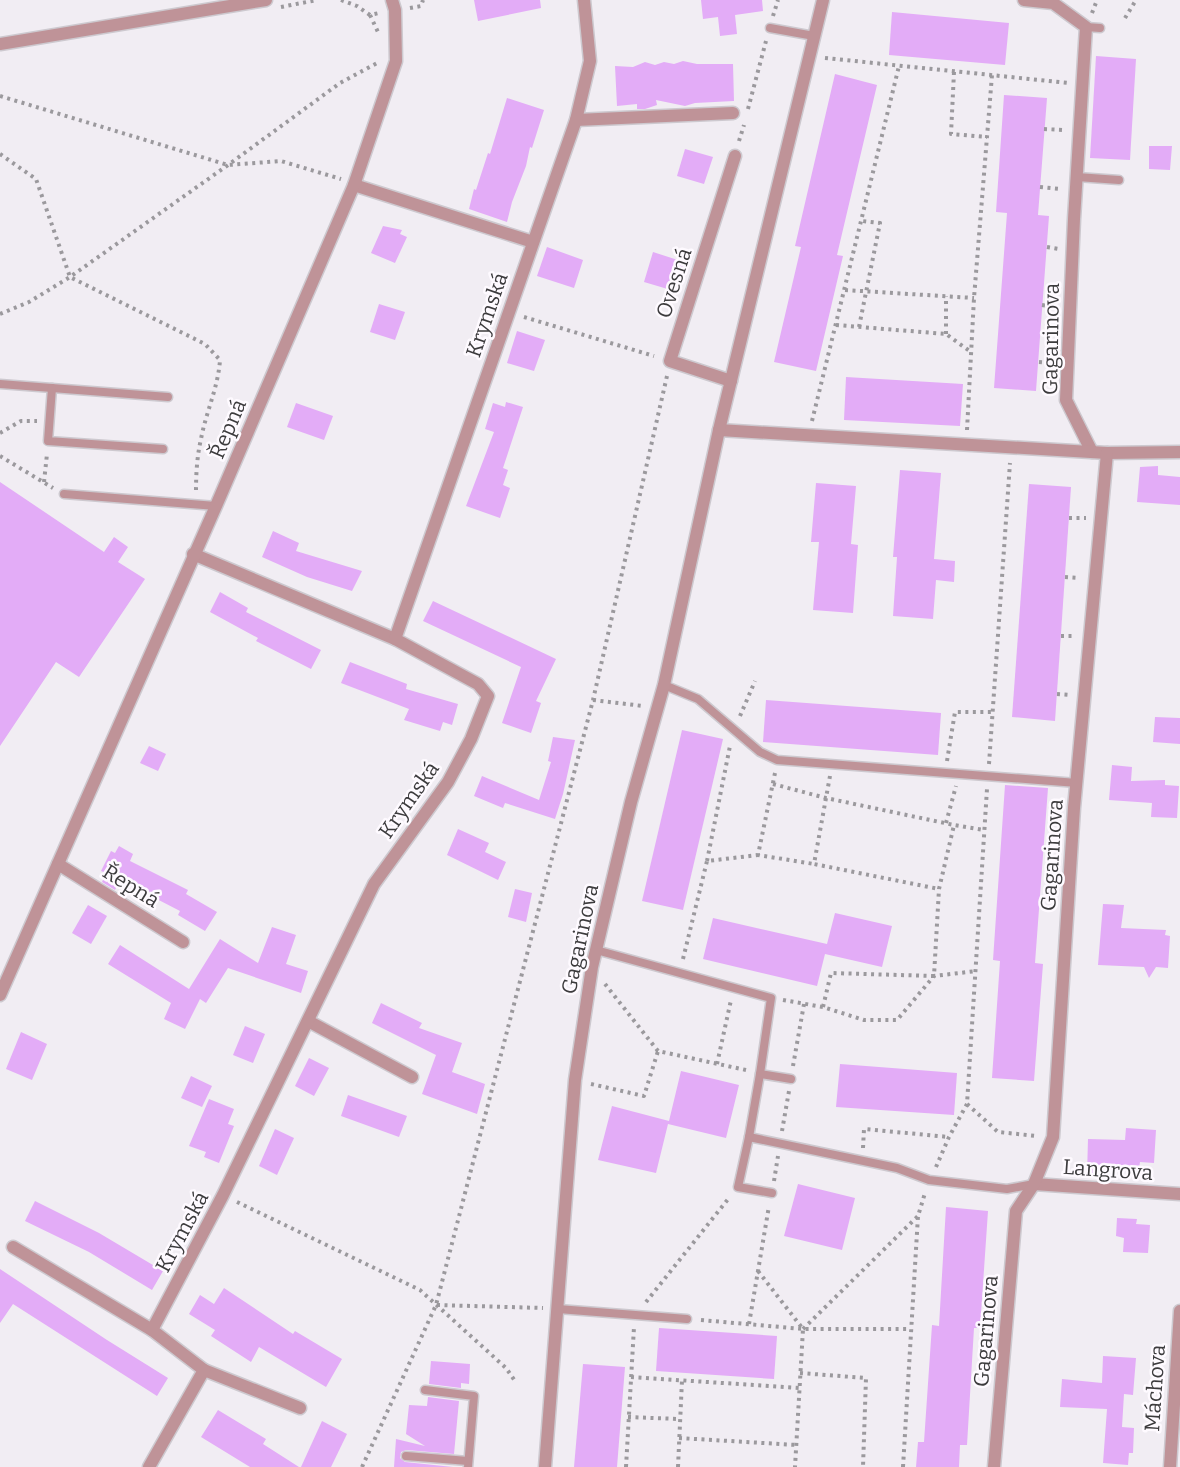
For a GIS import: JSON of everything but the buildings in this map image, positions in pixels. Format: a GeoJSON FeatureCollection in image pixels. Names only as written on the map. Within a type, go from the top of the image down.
{"type":"FeatureCollection","features":[{"type":"Feature","properties":{"kind":"street"},"geometry":{"type":"LineString","coordinates":[[0,44],[266,0]]}},
{"type":"Feature","properties":{"kind":"street","name":"Řepná"},"geometry":{"type":"LineString","coordinates":[[0,995],[216,506],[354,185],[396,61],[395,10],[392,0]]}},
{"type":"Feature","properties":{"kind":"street","name":"Krymská"},"geometry":{"type":"LineString","coordinates":[[395,639],[576,120],[591,61],[584,0]]}},
{"type":"Feature","properties":{"kind":"street","name":"Gagarinova"},"geometry":{"type":"LineString","coordinates":[[545,1467],[575,1080],[592,967],[631,802],[664,685],[719,430],[824,0]]}},
{"type":"Feature","properties":{"kind":"street"},"geometry":{"type":"LineString","coordinates":[[1024,0],[1054,1],[1086,27]]}},
{"type":"Feature","properties":{"kind":"street","name":"Gagarinova"},"geometry":{"type":"LineString","coordinates":[[1086,27],[1066,400],[1092,452]]}},
{"type":"Feature","properties":{"kind":"street"},"geometry":{"type":"LineString","coordinates":[[576,120],[733,114]]}},
{"type":"Feature","properties":{"kind":"street","name":"Ovesná"},"geometry":{"type":"LineString","coordinates":[[670,361],[735,156]]}},
{"type":"Feature","properties":{"kind":"street"},"geometry":{"type":"LineString","coordinates":[[354,185],[533,242]]}},
{"type":"Feature","properties":{"kind":"street"},"geometry":{"type":"LineString","coordinates":[[670,361],[731,381]]}},
{"type":"Feature","properties":{"kind":"street"},"geometry":{"type":"LineString","coordinates":[[719,430],[1107,453],[1180,452]]}},
{"type":"Feature","properties":{"kind":"street","name":"Gagarinova"},"geometry":{"type":"LineString","coordinates":[[994,1467],[1017,1211],[1034,1184],[1053,1137],[1067,906],[1107,453]]}},
{"type":"Feature","properties":{"kind":"street","name":"Krymská"},"geometry":{"type":"LineString","coordinates":[[152,1330],[223,1195],[374,884],[448,782],[471,739],[488,696],[478,684],[395,639],[193,554]]}},
{"type":"Feature","properties":{"kind":"street","name":"Řepná"},"geometry":{"type":"LineString","coordinates":[[58,864],[183,942]]}},
{"type":"Feature","properties":{"kind":"street"},"geometry":{"type":"LineString","coordinates":[[308,1021],[412,1077]]}},
{"type":"Feature","properties":{"kind":"street","name":"Langrova"},"geometry":{"type":"LineString","coordinates":[[1034,1184],[1180,1194]]}},
{"type":"Feature","properties":{"kind":"street"},"geometry":{"type":"LineString","coordinates":[[13,1247],[152,1330],[204,1370],[300,1408]]}},
{"type":"Feature","properties":{"kind":"street","name":"Máchova"},"geometry":{"type":"LineString","coordinates":[[1170,1467],[1177,1406],[1180,1311]]}},
{"type":"Feature","properties":{"kind":"street"},"geometry":{"type":"LineString","coordinates":[[149,1467],[204,1370]]}},
{"type":"Feature","properties":{"kind":"lane"},"geometry":{"type":"LineString","coordinates":[[1086,27],[1100,28]]}},
{"type":"Feature","properties":{"kind":"lane"},"geometry":{"type":"LineString","coordinates":[[770,28],[814,36]]}},
{"type":"Feature","properties":{"kind":"lane"},"geometry":{"type":"LineString","coordinates":[[1077,177],[1119,180]]}},
{"type":"Feature","properties":{"kind":"lane"},"geometry":{"type":"LineString","coordinates":[[0,384],[168,397]]}},
{"type":"Feature","properties":{"kind":"lane"},"geometry":{"type":"LineString","coordinates":[[52,388],[48,441],[163,449]]}},
{"type":"Feature","properties":{"kind":"lane"},"geometry":{"type":"LineString","coordinates":[[64,494],[216,506]]}},
{"type":"Feature","properties":{"kind":"lane"},"geometry":{"type":"LineString","coordinates":[[664,685],[698,699],[760,752],[777,760],[1077,783]]}},
{"type":"Feature","properties":{"kind":"lane"},"geometry":{"type":"LineString","coordinates":[[596,950],[771,998],[760,1074],[738,1187],[772,1192]]}},
{"type":"Feature","properties":{"kind":"lane"},"geometry":{"type":"LineString","coordinates":[[760,1074],[791,1079]]}},
{"type":"Feature","properties":{"kind":"lane"},"geometry":{"type":"LineString","coordinates":[[749,1137],[897,1168],[929,1180],[1006,1189],[1034,1184]]}},
{"type":"Feature","properties":{"kind":"lane"},"geometry":{"type":"LineString","coordinates":[[558,1309],[687,1319]]}},
{"type":"Feature","properties":{"kind":"lane"},"geometry":{"type":"LineString","coordinates":[[406,1456],[468,1464],[474,1396],[425,1390]]}},
{"type":"Feature","properties":{"kind":"path"},"geometry":{"type":"LineString","coordinates":[[735,156],[778,0]]}},
{"type":"Feature","properties":{"kind":"path"},"geometry":{"type":"LineString","coordinates":[[1125,18],[1136,0]]}},
{"type":"Feature","properties":{"kind":"path"},"geometry":{"type":"LineString","coordinates":[[810,56],[1083,85]]}},
{"type":"Feature","properties":{"kind":"path"},"geometry":{"type":"LineString","coordinates":[[0,314],[29,302],[70,277],[340,83],[382,60]]}},
{"type":"Feature","properties":{"kind":"path"},"geometry":{"type":"LineString","coordinates":[[809,436],[899,66]]}},
{"type":"Feature","properties":{"kind":"path"},"geometry":{"type":"LineString","coordinates":[[954,72],[951,134],[987,138]]}},
{"type":"Feature","properties":{"kind":"path"},"geometry":{"type":"LineString","coordinates":[[966,445],[974,298],[992,75]]}},
{"type":"Feature","properties":{"kind":"path"},"geometry":{"type":"LineString","coordinates":[[0,96],[228,165],[281,161],[354,185]]}},
{"type":"Feature","properties":{"kind":"path"},"geometry":{"type":"LineString","coordinates":[[1044,129],[1072,130]]}},
{"type":"Feature","properties":{"kind":"path"},"geometry":{"type":"LineString","coordinates":[[0,154],[36,179],[70,277],[205,344],[220,360],[219,378],[201,439],[196,470],[196,504]]}},
{"type":"Feature","properties":{"kind":"path"},"geometry":{"type":"LineString","coordinates":[[1040,187],[1067,189]]}},
{"type":"Feature","properties":{"kind":"path"},"geometry":{"type":"LineString","coordinates":[[859,327],[880,223],[861,221]]}},
{"type":"Feature","properties":{"kind":"path"},"geometry":{"type":"LineString","coordinates":[[845,290],[974,298]]}},
{"type":"Feature","properties":{"kind":"path"},"geometry":{"type":"LineString","coordinates":[[946,296],[946,334]]}},
{"type":"Feature","properties":{"kind":"path"},"geometry":{"type":"LineString","coordinates":[[1042,305],[1059,307]]}},
{"type":"Feature","properties":{"kind":"path"},"geometry":{"type":"LineString","coordinates":[[362,1467],[436,1305],[593,700],[670,361],[508,313]]}},
{"type":"Feature","properties":{"kind":"path"},"geometry":{"type":"LineString","coordinates":[[836,325],[946,334],[972,352]]}},
{"type":"Feature","properties":{"kind":"path"},"geometry":{"type":"LineString","coordinates":[[1038,362],[1055,363]]}},
{"type":"Feature","properties":{"kind":"path"},"geometry":{"type":"LineString","coordinates":[[0,433],[21,421],[50,421]]}},
{"type":"Feature","properties":{"kind":"path"},"geometry":{"type":"LineString","coordinates":[[44,483],[48,441]]}},
{"type":"Feature","properties":{"kind":"path"},"geometry":{"type":"LineString","coordinates":[[903,1467],[918,1216],[929,1180],[967,1104],[1011,447]]}},
{"type":"Feature","properties":{"kind":"path"},"geometry":{"type":"LineString","coordinates":[[0,456],[64,494]]}},
{"type":"Feature","properties":{"kind":"path"},"geometry":{"type":"LineString","coordinates":[[1069,518],[1086,519]]}},
{"type":"Feature","properties":{"kind":"path"},"geometry":{"type":"LineString","coordinates":[[1065,577],[1083,578]]}},
{"type":"Feature","properties":{"kind":"path"},"geometry":{"type":"LineString","coordinates":[[1060,636],[1080,636]]}},
{"type":"Feature","properties":{"kind":"path"},"geometry":{"type":"LineString","coordinates":[[680,972],[707,861],[734,728],[755,681]]}},
{"type":"Feature","properties":{"kind":"path"},"geometry":{"type":"LineString","coordinates":[[593,700],[658,708]]}},
{"type":"Feature","properties":{"kind":"path"},"geometry":{"type":"LineString","coordinates":[[945,774],[955,712],[992,712]]}},
{"type":"Feature","properties":{"kind":"path"},"geometry":{"type":"LineString","coordinates":[[758,855],[777,760]]}},
{"type":"Feature","properties":{"kind":"path"},"geometry":{"type":"LineString","coordinates":[[814,864],[832,764]]}},
{"type":"Feature","properties":{"kind":"path"},"geometry":{"type":"LineString","coordinates":[[946,823],[959,773]]}},
{"type":"Feature","properties":{"kind":"path"},"geometry":{"type":"LineString","coordinates":[[773,784],[826,798],[984,830]]}},
{"type":"Feature","properties":{"kind":"path"},"geometry":{"type":"LineString","coordinates":[[771,998],[823,1007],[864,1020],[897,1020],[934,976],[939,889],[954,825]]}},
{"type":"Feature","properties":{"kind":"path"},"geometry":{"type":"LineString","coordinates":[[707,861],[758,855],[939,889]]}},
{"type":"Feature","properties":{"kind":"path"},"geometry":{"type":"LineString","coordinates":[[592,967],[658,1051],[760,1074]]}},
{"type":"Feature","properties":{"kind":"path"},"geometry":{"type":"LineString","coordinates":[[823,1007],[831,973],[934,976],[976,971]]}},
{"type":"Feature","properties":{"kind":"path"},"geometry":{"type":"LineString","coordinates":[[717,1064],[734,987]]}},
{"type":"Feature","properties":{"kind":"path"},"geometry":{"type":"LineString","coordinates":[[749,1324],[804,1004]]}},
{"type":"Feature","properties":{"kind":"path"},"geometry":{"type":"LineString","coordinates":[[575,1080],[644,1096],[658,1051]]}},
{"type":"Feature","properties":{"kind":"path"},"geometry":{"type":"LineString","coordinates":[[967,1104],[998,1132],[1053,1137]]}},
{"type":"Feature","properties":{"kind":"path"},"geometry":{"type":"LineString","coordinates":[[861,1161],[864,1129],[949,1137]]}},
{"type":"Feature","properties":{"kind":"path"},"geometry":{"type":"LineString","coordinates":[[626,1467],[635,1316],[738,1187]]}},
{"type":"Feature","properties":{"kind":"path"},"geometry":{"type":"LineString","coordinates":[[223,1195],[420,1290],[506,1368],[514,1381]]}},
{"type":"Feature","properties":{"kind":"path"},"geometry":{"type":"LineString","coordinates":[[795,1467],[803,1329],[918,1216]]}},
{"type":"Feature","properties":{"kind":"path"},"geometry":{"type":"LineString","coordinates":[[758,1271],[803,1329]]}},
{"type":"Feature","properties":{"kind":"path"},"geometry":{"type":"LineString","coordinates":[[436,1305],[558,1309]]}},
{"type":"Feature","properties":{"kind":"path"},"geometry":{"type":"LineString","coordinates":[[687,1319],[803,1329],[910,1329]]}},
{"type":"Feature","properties":{"kind":"path"},"geometry":{"type":"LineString","coordinates":[[800,1373],[866,1378],[863,1467]]}},
{"type":"Feature","properties":{"kind":"path"},"geometry":{"type":"LineString","coordinates":[[630,1377],[799,1388]]}},
{"type":"Feature","properties":{"kind":"path"},"geometry":{"type":"LineString","coordinates":[[678,1467],[682,1380]]}},
{"type":"Feature","properties":{"kind":"path"},"geometry":{"type":"LineString","coordinates":[[628,1417],[680,1419]]}},
{"type":"Feature","properties":{"kind":"path"},"geometry":{"type":"LineString","coordinates":[[679,1438],[797,1445]]}}]}
